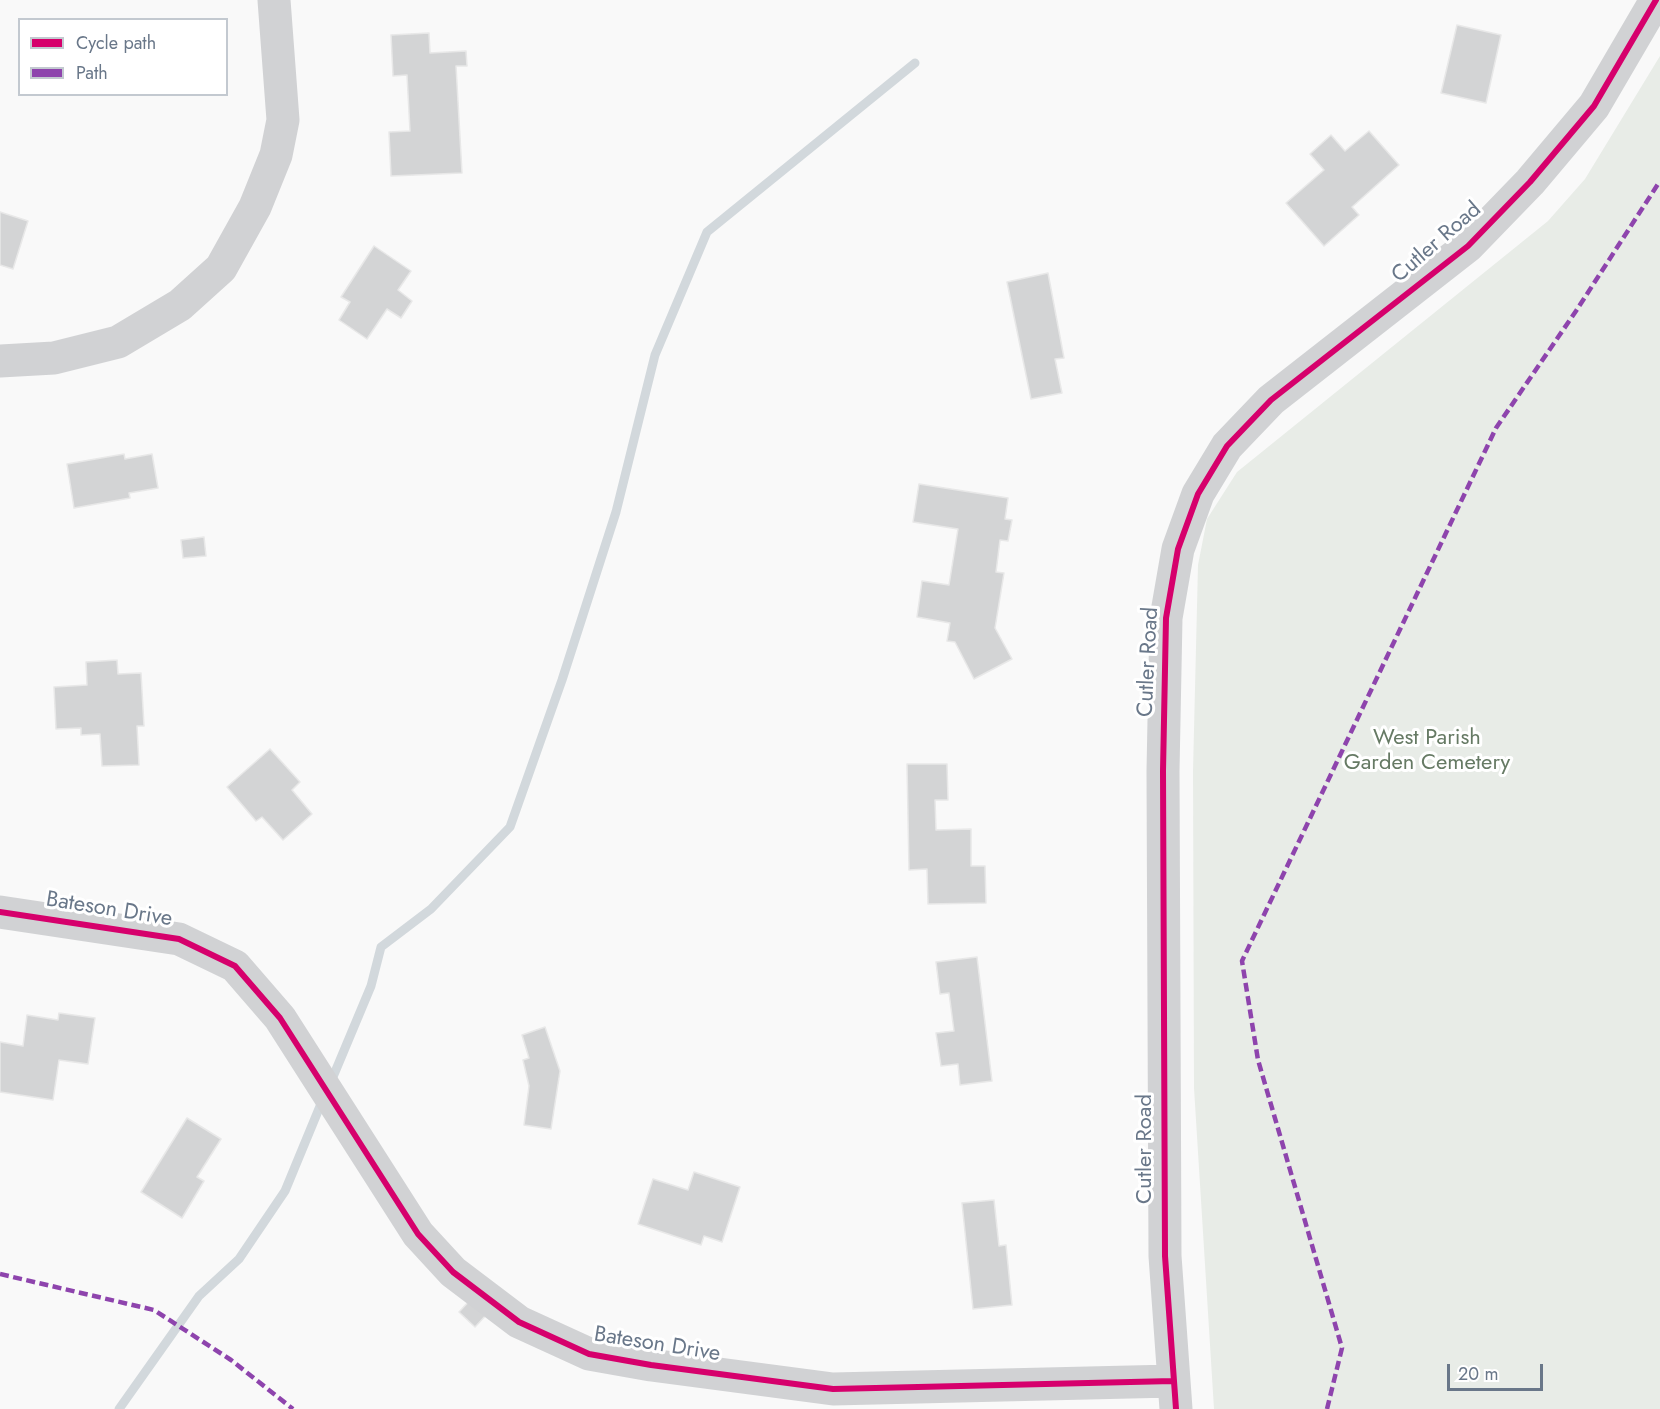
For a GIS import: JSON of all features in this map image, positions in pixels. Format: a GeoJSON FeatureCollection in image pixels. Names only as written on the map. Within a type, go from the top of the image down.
{"type":"FeatureCollection","features":[{"type":"Feature","properties":{"kind":"street"},"geometry":{"type":"LineString","coordinates":[[0,361],[54,358],[118,342],[180,305],[221,268],[255,207],[278,147],[283,120],[274,0]]}},
{"type":"Feature","properties":{"kind":"street","name":"Cutler Road"},"geometry":{"type":"LineString","coordinates":[[1175,1395],[1165,1256],[1163,771],[1166,618],[1178,549],[1198,494],[1227,446],[1271,400],[1468,246],[1530,182],[1594,106],[1656,0]]}},
{"type":"Feature","properties":{"kind":"street","name":"Bateson Drive"},"geometry":{"type":"LineString","coordinates":[[0,912],[179,939],[235,966],[280,1018],[418,1234],[453,1272],[519,1322],[590,1354],[651,1365],[833,1389],[1175,1395]]}},
{"type":"Feature","properties":{"kind":"green space","name":"West Parish Garden Cemetery"},"geometry":{"type":"Polygon","coordinates":[[[1660,56],[1660,1409],[1214,1409],[1194,1088],[1193,771],[1198,565],[1207,519],[1237,472],[1548,221],[1585,179],[1660,56]]]}},
{"type":"Feature","properties":{"kind":"building"},"geometry":{"type":"Polygon","coordinates":[[[1457,25],[1501,35],[1486,103],[1441,93],[1457,25]]]}},
{"type":"Feature","properties":{"kind":"building"},"geometry":{"type":"Polygon","coordinates":[[[429,33],[430,53],[466,51],[467,66],[456,66],[462,173],[391,176],[389,132],[410,131],[407,75],[393,76],[391,35],[429,33]]]}},
{"type":"Feature","properties":{"kind":"building"},"geometry":{"type":"Polygon","coordinates":[[[1369,131],[1399,165],[1352,207],[1359,215],[1324,246],[1286,203],[1324,170],[1310,154],[1331,135],[1345,151],[1369,131]]]}},
{"type":"Feature","properties":{"kind":"building"},"geometry":{"type":"Polygon","coordinates":[[[0,212],[28,221],[13,269],[0,265],[0,212]]]}},
{"type":"Feature","properties":{"kind":"building"},"geometry":{"type":"Polygon","coordinates":[[[374,246],[411,271],[398,290],[412,301],[401,318],[387,309],[367,339],[339,320],[350,302],[341,297],[374,246]]]}},
{"type":"Feature","properties":{"kind":"building"},"geometry":{"type":"Polygon","coordinates":[[[1048,273],[1064,358],[1055,359],[1062,393],[1031,399],[1007,282],[1048,273]]]}},
{"type":"Feature","properties":{"kind":"building"},"geometry":{"type":"Polygon","coordinates":[[[124,454],[125,459],[152,454],[158,488],[129,493],[130,498],[74,508],[67,464],[124,454]]]}},
{"type":"Feature","properties":{"kind":"building"},"geometry":{"type":"Polygon","coordinates":[[[919,484],[1008,498],[1005,519],[1012,520],[1008,541],[1000,540],[996,572],[1004,573],[995,628],[1012,659],[974,679],[955,642],[947,641],[950,623],[917,617],[922,581],[949,585],[958,529],[913,522],[919,484]]]}},
{"type":"Feature","properties":{"kind":"building"},"geometry":{"type":"Polygon","coordinates":[[[204,537],[206,556],[183,558],[181,540],[204,537]]]}},
{"type":"Feature","properties":{"kind":"building"},"geometry":{"type":"Polygon","coordinates":[[[117,660],[118,674],[141,673],[144,726],[137,726],[139,765],[102,766],[100,734],[81,735],[81,728],[56,729],[54,687],[87,685],[86,662],[117,660]]]}},
{"type":"Feature","properties":{"kind":"building"},"geometry":{"type":"Polygon","coordinates":[[[270,749],[300,782],[292,790],[312,814],[283,840],[262,817],[256,821],[227,787],[270,749]]]}},
{"type":"Feature","properties":{"kind":"building"},"geometry":{"type":"Polygon","coordinates":[[[907,764],[947,764],[948,800],[935,800],[936,830],[971,829],[971,866],[985,866],[986,903],[928,904],[927,869],[909,870],[907,764]]]}},
{"type":"Feature","properties":{"kind":"building"},"geometry":{"type":"Polygon","coordinates":[[[977,957],[992,1081],[960,1085],[958,1064],[941,1066],[936,1033],[954,1031],[949,993],[940,994],[936,962],[977,957]]]}},
{"type":"Feature","properties":{"kind":"building"},"geometry":{"type":"Polygon","coordinates":[[[59,1013],[95,1018],[88,1064],[59,1060],[53,1100],[0,1092],[0,1042],[23,1046],[27,1015],[58,1020],[59,1013]]]}},
{"type":"Feature","properties":{"kind":"building"},"geometry":{"type":"Polygon","coordinates":[[[545,1027],[560,1071],[551,1129],[524,1125],[529,1086],[523,1060],[529,1058],[522,1035],[545,1027]]]}},
{"type":"Feature","properties":{"kind":"building"},"geometry":{"type":"Polygon","coordinates":[[[187,1118],[221,1139],[197,1177],[204,1181],[182,1218],[141,1192],[187,1118]]]}},
{"type":"Feature","properties":{"kind":"building"},"geometry":{"type":"Polygon","coordinates":[[[694,1172],[740,1187],[722,1242],[704,1236],[701,1245],[638,1224],[653,1179],[688,1190],[694,1172]]]}},
{"type":"Feature","properties":{"kind":"building"},"geometry":{"type":"Polygon","coordinates":[[[994,1200],[999,1246],[1006,1245],[1012,1305],[973,1309],[962,1203],[994,1200]]]}},
{"type":"Feature","properties":{"kind":"building"},"geometry":{"type":"Polygon","coordinates":[[[473,1297],[489,1312],[475,1327],[459,1312],[473,1297]]]}},
{"type":"Feature","properties":{"kind":"waterway"},"geometry":{"type":"LineString","coordinates":[[330,1084],[371,986],[381,947],[431,909],[510,827],[562,680],[616,512],[655,355],[707,232],[915,63]]}},
{"type":"Feature","properties":{"kind":"waterway"},"geometry":{"type":"LineString","coordinates":[[119,1409],[199,1296],[239,1259],[285,1191],[323,1099]]}},
{"type":"Feature","properties":{"kind":"marked path"},"geometry":{"type":"LineString","coordinates":[[1327,1409],[1342,1348],[1258,1060],[1242,961],[1496,428],[1576,311],[1660,181]]}},
{"type":"Feature","properties":{"kind":"marked path"},"geometry":{"type":"LineString","coordinates":[[0,1274],[154,1310],[231,1360],[293,1409]]}},
{"type":"Feature","properties":{"kind":"cycle path"},"geometry":{"type":"LineString","coordinates":[[1176,1409],[1165,1256],[1163,771],[1166,618],[1178,549],[1198,494],[1227,446],[1271,400],[1468,246],[1530,182],[1594,106],[1656,0]]}},
{"type":"Feature","properties":{"kind":"cycle path"},"geometry":{"type":"LineString","coordinates":[[0,912],[179,939],[235,966],[280,1018],[418,1234],[453,1272],[519,1322],[589,1354],[651,1365],[833,1389],[1173,1381]]}}]}
